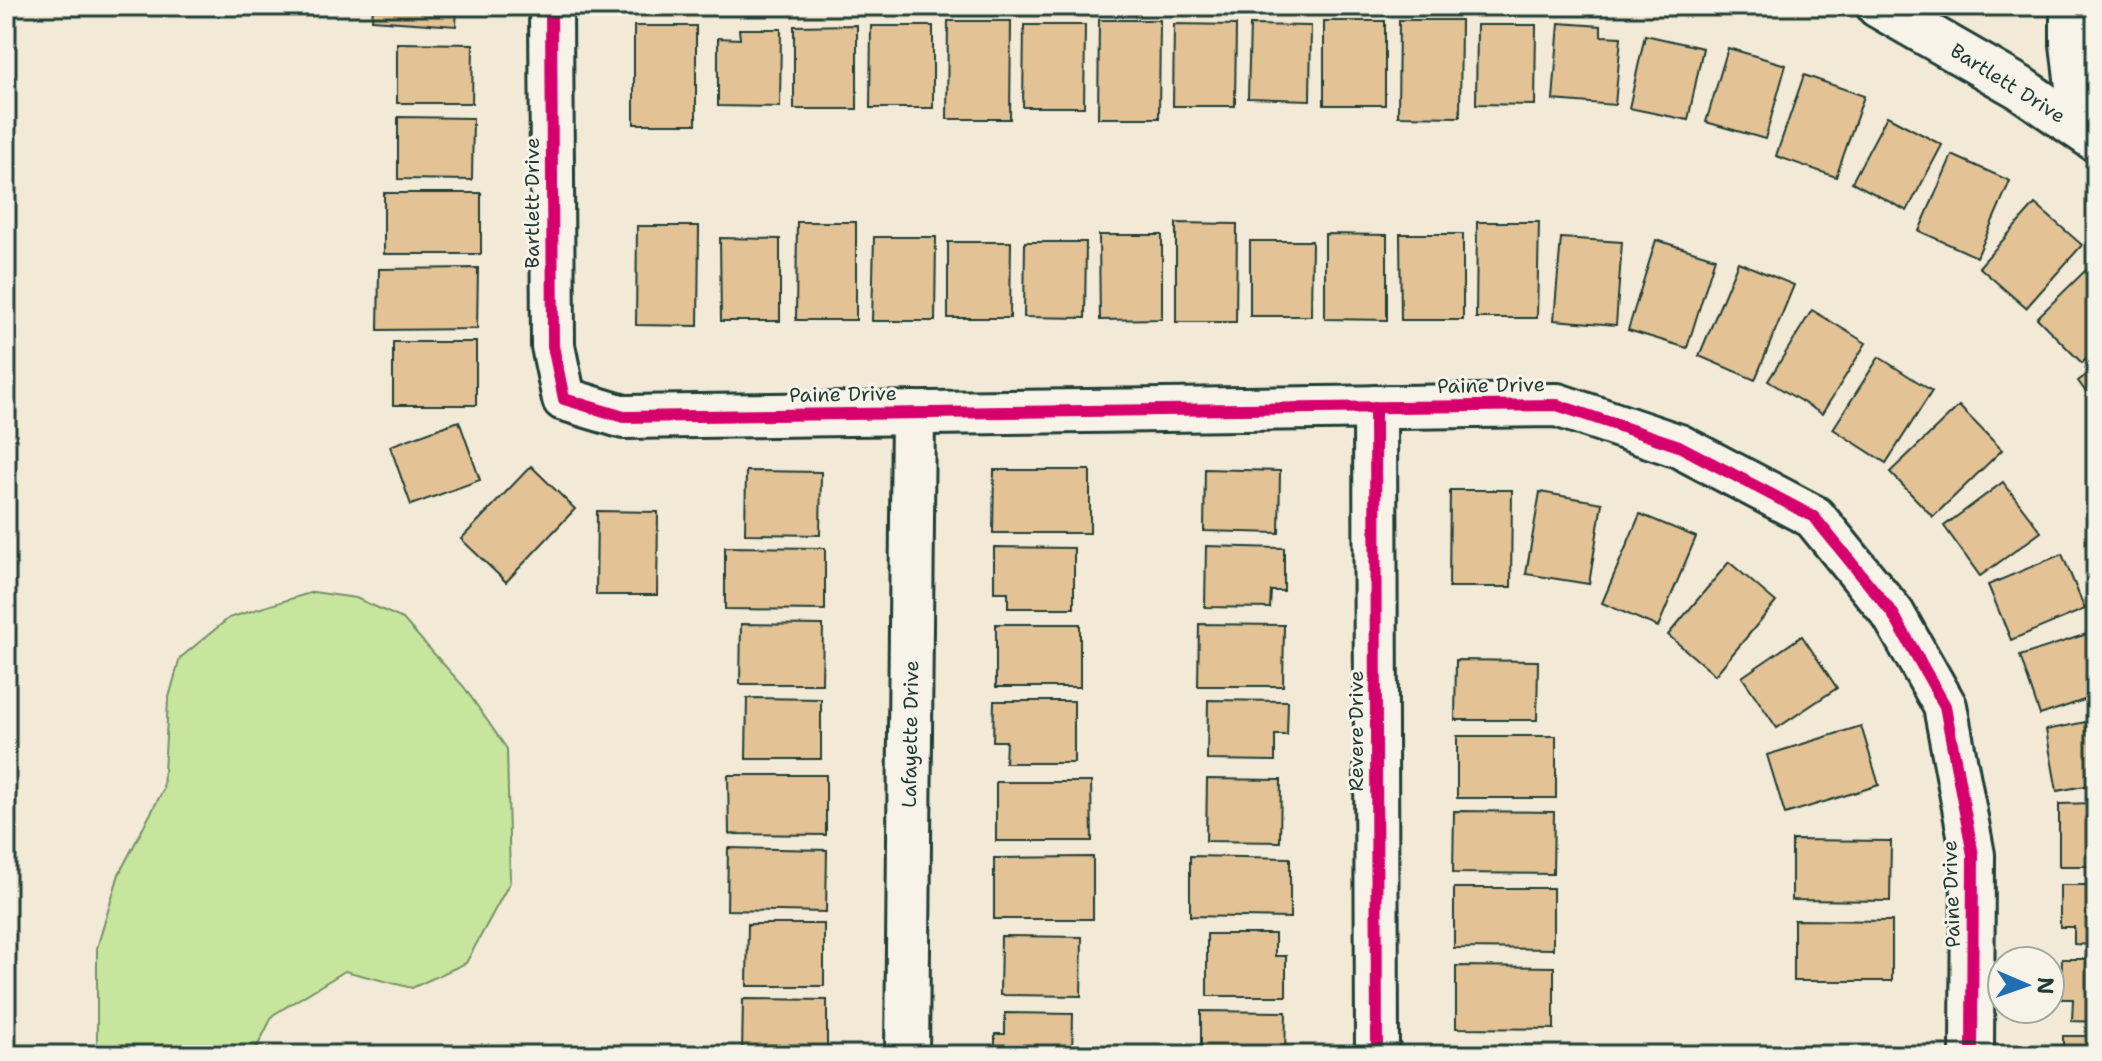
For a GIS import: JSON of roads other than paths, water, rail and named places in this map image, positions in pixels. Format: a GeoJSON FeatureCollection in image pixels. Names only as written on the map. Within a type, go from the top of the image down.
{"type":"FeatureCollection","features":[{"type":"Feature","properties":{"kind":"street","name":"Bartlett Drive"},"geometry":{"type":"LineString","coordinates":[[551,6],[553,346],[564,399]]}},
{"type":"Feature","properties":{"kind":"street","name":"Bartlett Drive"},"geometry":{"type":"LineString","coordinates":[[2072,6],[2072,44],[2089,135]]}},
{"type":"Feature","properties":{"kind":"street","name":"Bartlett Drive"},"geometry":{"type":"LineString","coordinates":[[1890,9],[2019,87],[2089,135]]}},
{"type":"Feature","properties":{"kind":"street","name":"Paine Drive"},"geometry":{"type":"LineString","coordinates":[[564,399],[624,417],[1557,405],[1679,446],[1814,517],[1893,614],[1945,706],[1973,855],[1972,1055]]}},
{"type":"Feature","properties":{"kind":"street","name":"Revere Drive"},"geometry":{"type":"LineString","coordinates":[[1375,407],[1377,1055]]}},
{"type":"Feature","properties":{"kind":"street","name":"Lafayette Drive"},"geometry":{"type":"LineString","coordinates":[[907,1055],[913,413]]}}]}
